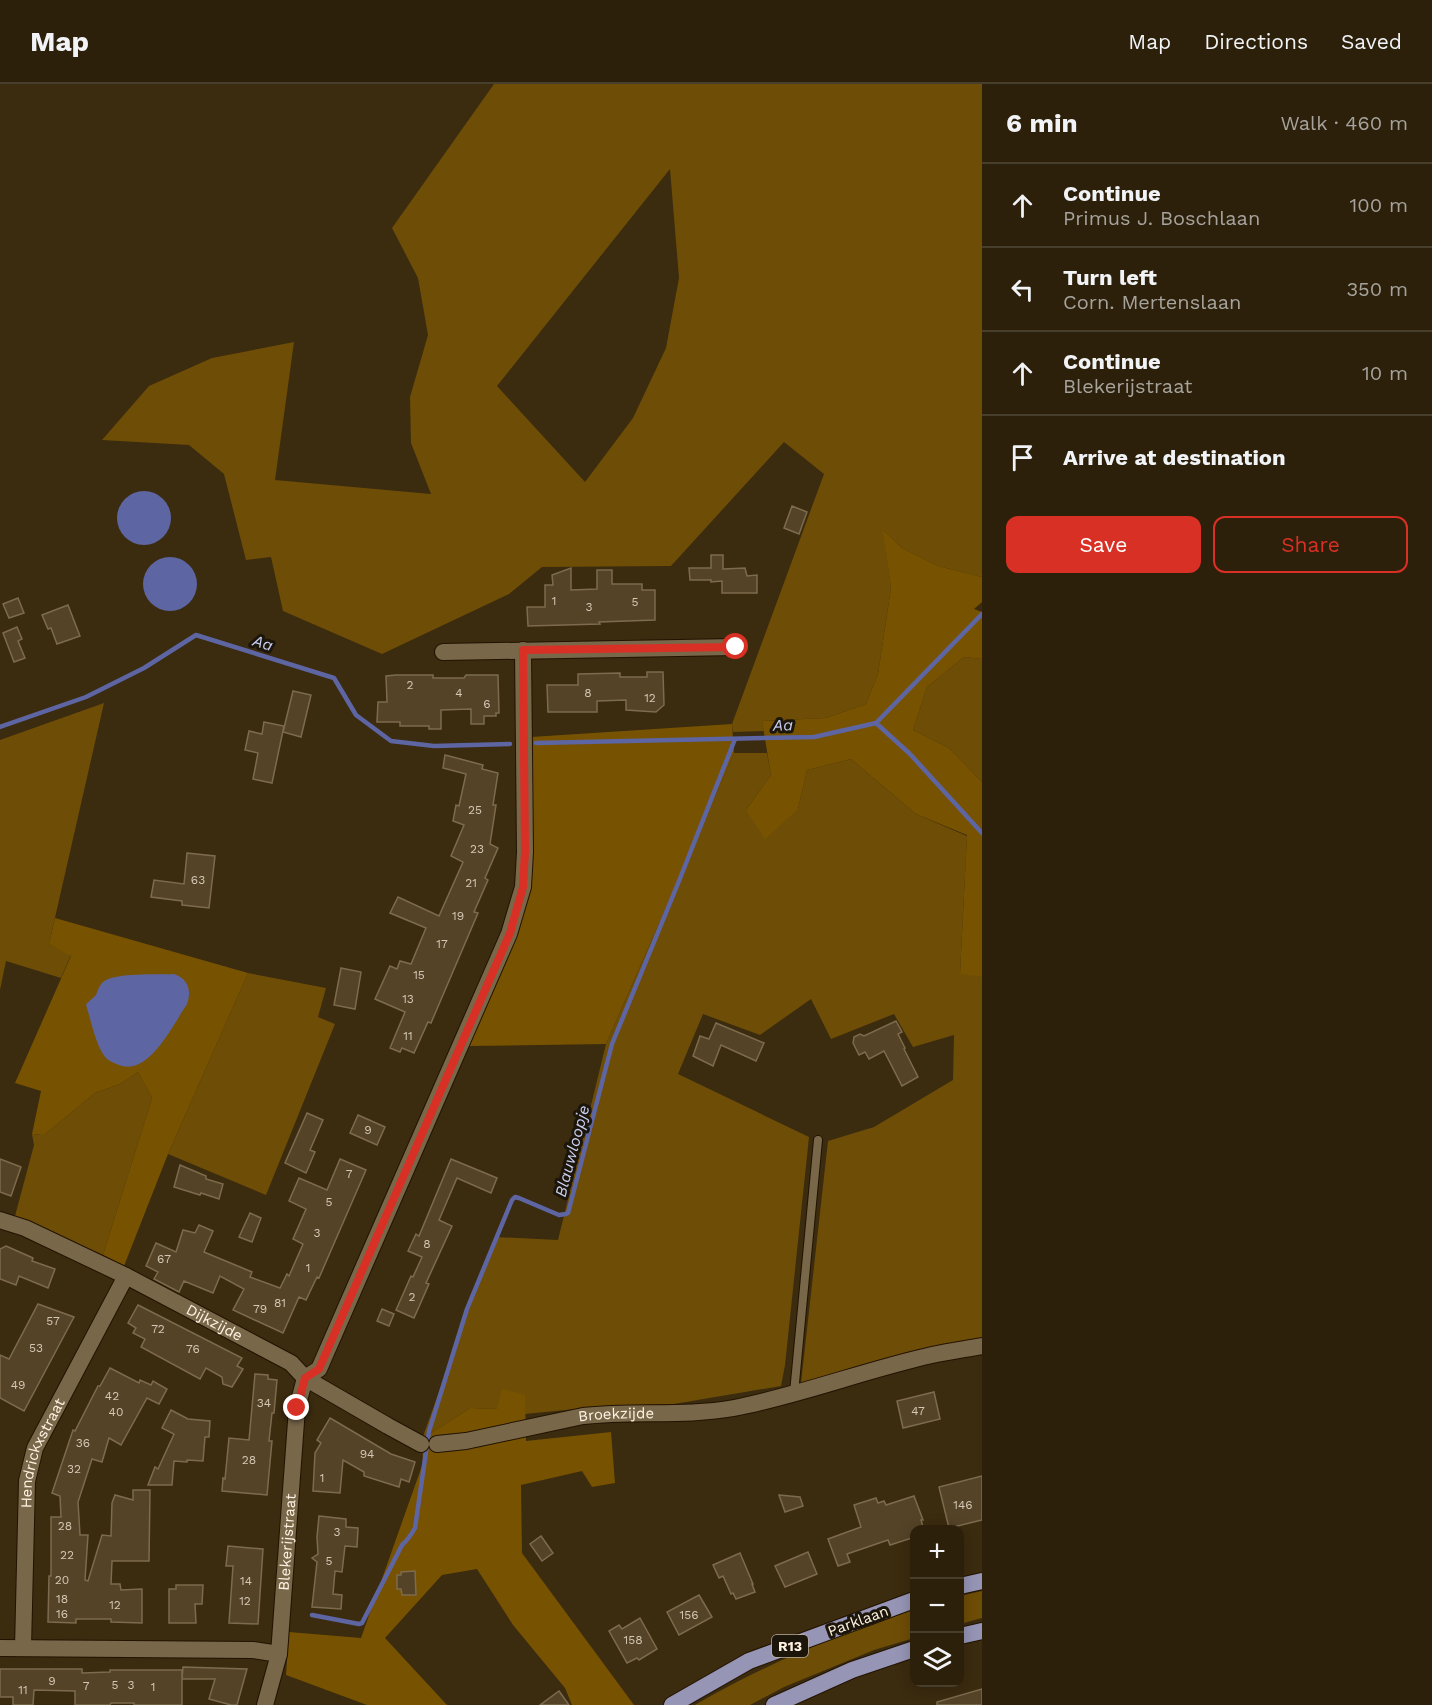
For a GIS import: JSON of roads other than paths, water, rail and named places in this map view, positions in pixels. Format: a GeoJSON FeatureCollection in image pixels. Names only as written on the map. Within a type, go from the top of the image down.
{"type":"FeatureCollection","features":[{"type":"Feature","properties":{"kind":"main road"},"geometry":{"type":"LineString","coordinates":[[964,1585],[982,1581]]}},
{"type":"Feature","properties":{"kind":"main road","name":"Parklaan"},"geometry":{"type":"LineString","coordinates":[[672,1705],[749,1661],[910,1602]]}},
{"type":"Feature","properties":{"kind":"main road"},"geometry":{"type":"LineString","coordinates":[[964,1635],[982,1631]]}},
{"type":"Feature","properties":{"kind":"main road"},"geometry":{"type":"LineString","coordinates":[[774,1705],[852,1670],[910,1651]]}},
{"type":"Feature","properties":{"kind":"street"},"geometry":{"type":"LineString","coordinates":[[442,652],[736,647]]}},
{"type":"Feature","properties":{"kind":"street"},"geometry":{"type":"LineString","coordinates":[[305,1378],[319,1369],[510,933],[523,887],[525,852],[523,650]]}},
{"type":"Feature","properties":{"kind":"street","name":"Dijkzijde"},"geometry":{"type":"LineString","coordinates":[[0,1220],[25,1228],[126,1276],[291,1363],[305,1378],[388,1426],[429,1444]]}},
{"type":"Feature","properties":{"kind":"street","name":"Hendrickxstraat"},"geometry":{"type":"LineString","coordinates":[[23,1648],[27,1480],[35,1448],[126,1276]]}},
{"type":"Feature","properties":{"kind":"street","name":"Broekzijde"},"geometry":{"type":"LineString","coordinates":[[429,1444],[466,1441],[583,1416],[624,1412],[702,1412],[731,1408],[794,1394],[932,1355],[982,1346]]}},
{"type":"Feature","properties":{"kind":"street","name":"Blekerijstraat"},"geometry":{"type":"LineString","coordinates":[[265,1705],[279,1654],[297,1408],[305,1378]]}},
{"type":"Feature","properties":{"kind":"street"},"geometry":{"type":"LineString","coordinates":[[0,1648],[253,1650],[279,1654]]}},
{"type":"Feature","properties":{"kind":"lane"},"geometry":{"type":"LineString","coordinates":[[794,1394],[818,1140]]}},
{"type":"Feature","properties":{"kind":"water"},"geometry":{"type":"Polygon","coordinates":[[[144,491],[154,493],[163,499],[169,508],[171,518],[169,528],[163,537],[154,543],[144,545],[134,543],[125,537],[119,528],[117,518],[119,508],[125,499],[134,493],[144,491]]]}},
{"type":"Feature","properties":{"kind":"water"},"geometry":{"type":"Polygon","coordinates":[[[170,557],[180,559],[189,565],[195,574],[197,584],[195,594],[189,603],[180,609],[170,611],[160,609],[151,603],[145,594],[143,584],[145,574],[151,565],[160,559],[170,557]]]}},
{"type":"Feature","properties":{"kind":"water"},"geometry":{"type":"Polygon","coordinates":[[[174,974],[186,982],[189,990],[187,1004],[168,1035],[150,1056],[130,1067],[107,1059],[102,1053],[86,1005],[96,995],[103,982],[127,975],[174,974]]]}},
{"type":"Feature","properties":{"kind":"waterway","name":"Aa"},"geometry":{"type":"LineString","coordinates":[[536,743],[814,737],[876,723],[982,614]]}},
{"type":"Feature","properties":{"kind":"waterway","name":"Aa"},"geometry":{"type":"LineString","coordinates":[[0,727],[86,697],[144,668],[196,635],[334,678],[356,715],[391,741],[434,746],[510,744]]}},
{"type":"Feature","properties":{"kind":"waterway"},"geometry":{"type":"LineString","coordinates":[[876,723],[910,754],[982,833]]}},
{"type":"Feature","properties":{"kind":"waterway","name":"Blauwloopje"},"geometry":{"type":"LineString","coordinates":[[312,1615],[362,1623],[402,1545],[415,1528],[429,1431],[467,1309],[512,1200],[515,1197],[519,1198],[559,1215],[568,1213],[612,1044],[735,739]]}}]}
